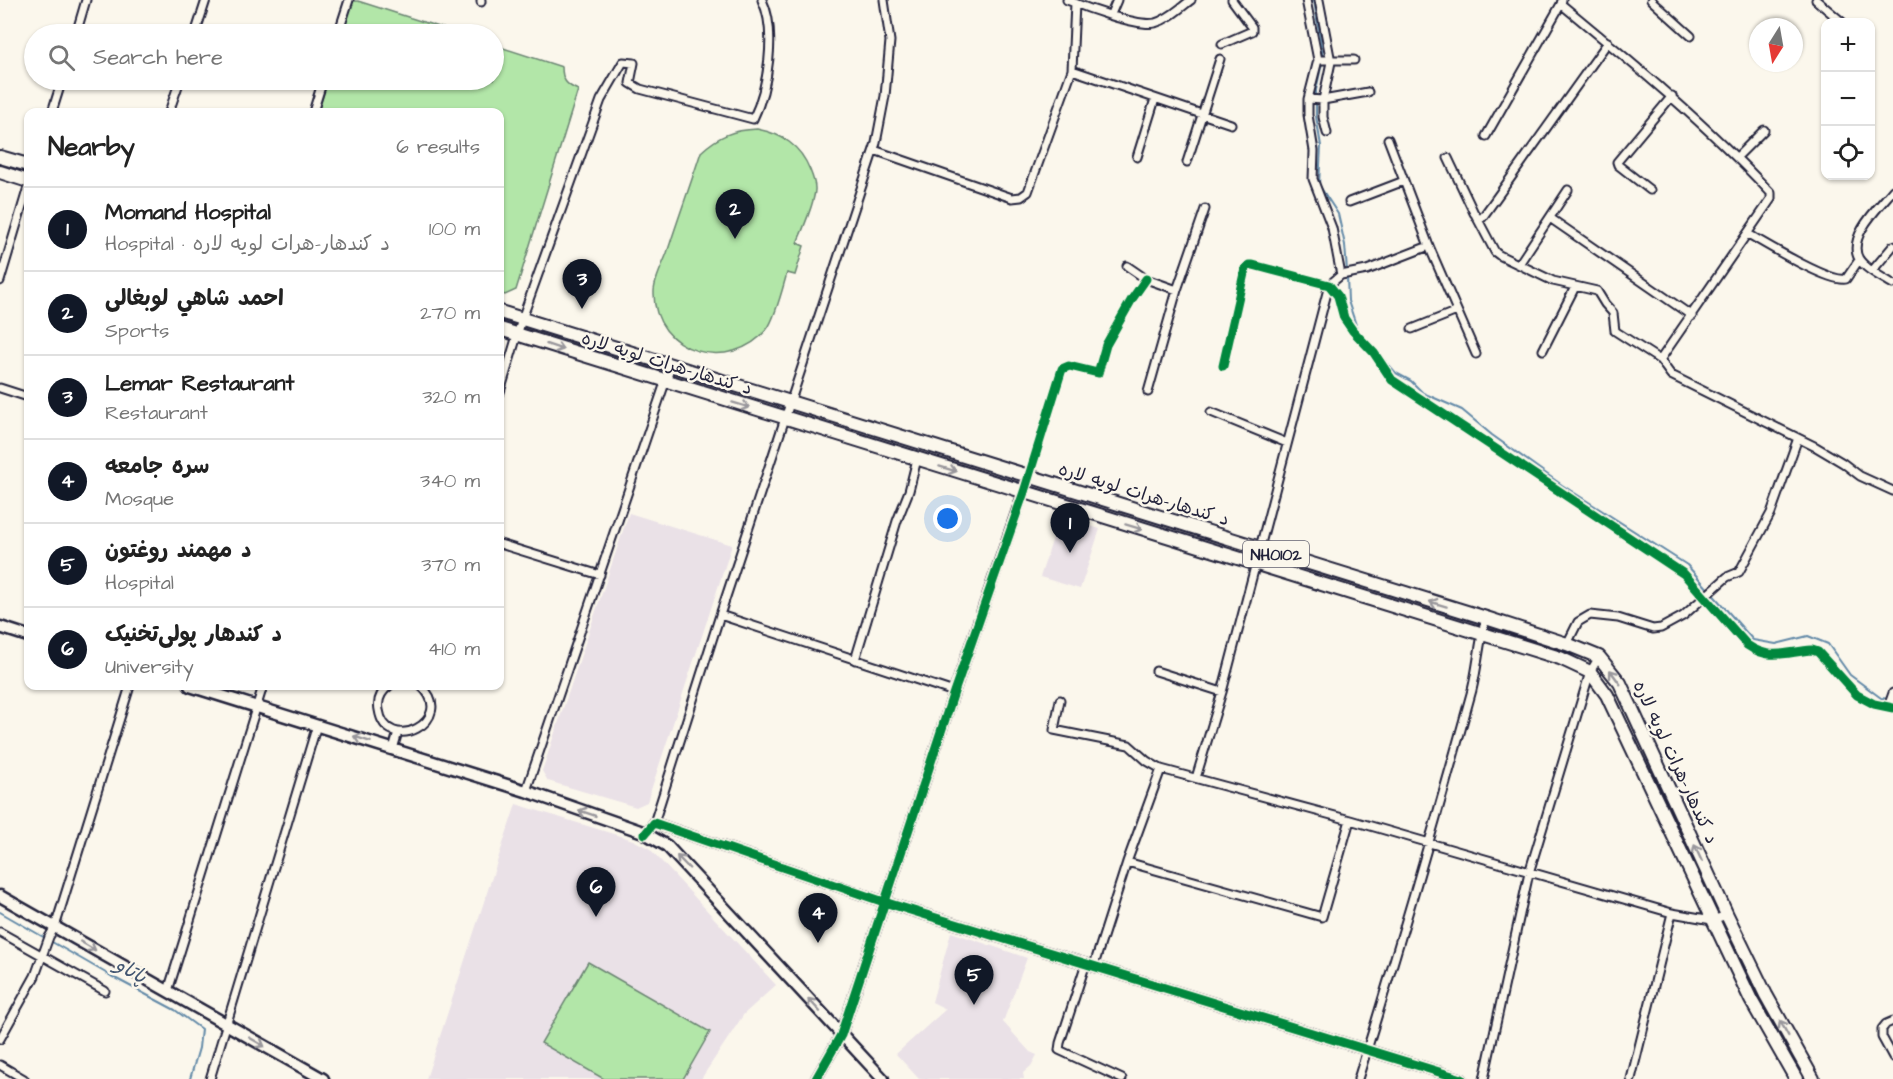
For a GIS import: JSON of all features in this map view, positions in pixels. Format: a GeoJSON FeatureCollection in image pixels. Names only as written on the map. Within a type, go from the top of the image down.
{"type":"FeatureCollection","features":[{"type":"Feature","properties":{"kind":"highway"},"geometry":{"type":"LineString","coordinates":[[0,157],[24,164]]}},
{"type":"Feature","properties":{"kind":"highway"},"geometry":{"type":"LineString","coordinates":[[0,172],[24,180]]}},
{"type":"Feature","properties":{"kind":"highway","name":"د کندهار-هرات لويه لاره"},"geometry":{"type":"LineString","coordinates":[[504,313],[1486,618],[1567,644],[1599,657],[1620,683],[1726,915],[1766,995],[1813,1079]]}},
{"type":"Feature","properties":{"kind":"highway","name":"د کندهار-هرات لويه لاره"},"geometry":{"type":"LineString","coordinates":[[504,330],[1560,658],[1590,672],[1607,695],[1751,1000],[1796,1079]]}},
{"type":"Feature","properties":{"kind":"main road"},"geometry":{"type":"LineString","coordinates":[[0,627],[24,635]]}},
{"type":"Feature","properties":{"kind":"main road"},"geometry":{"type":"LineString","coordinates":[[203,690],[526,791],[645,834],[667,846],[883,1079]]}},
{"type":"Feature","properties":{"kind":"main road"},"geometry":{"type":"LineString","coordinates":[[0,897],[323,1079]]}},
{"type":"Feature","properties":{"kind":"street"},"geometry":{"type":"LineString","coordinates":[[79,24],[86,0]]}},
{"type":"Feature","properties":{"kind":"street"},"geometry":{"type":"LineString","coordinates":[[198,24],[206,0]]}},
{"type":"Feature","properties":{"kind":"street"},"geometry":{"type":"LineString","coordinates":[[341,24],[349,0]]}},
{"type":"Feature","properties":{"kind":"street"},"geometry":{"type":"LineString","coordinates":[[504,378],[522,319],[601,100],[623,62],[634,63],[630,83],[640,89],[753,119],[760,106],[769,70],[768,12],[762,0]]}},
{"type":"Feature","properties":{"kind":"street"},"geometry":{"type":"LineString","coordinates":[[645,834],[654,823],[720,615],[874,150],[885,96],[890,41],[884,0]]}},
{"type":"Feature","properties":{"kind":"street"},"geometry":{"type":"LineString","coordinates":[[1067,0],[1136,22],[1152,23],[1166,19],[1191,0]]}},
{"type":"Feature","properties":{"kind":"street"},"geometry":{"type":"LineString","coordinates":[[1111,14],[1117,0]]}},
{"type":"Feature","properties":{"kind":"street"},"geometry":{"type":"LineString","coordinates":[[1222,44],[1252,31],[1252,27],[1232,0]]}},
{"type":"Feature","properties":{"kind":"street"},"geometry":{"type":"LineString","coordinates":[[1306,0],[1318,60],[1308,99],[1308,115],[1314,151],[1313,179],[1332,228],[1341,275]]}},
{"type":"Feature","properties":{"kind":"street"},"geometry":{"type":"LineString","coordinates":[[1319,0],[1331,62],[1323,100],[1323,117],[1327,133]]}},
{"type":"Feature","properties":{"kind":"street"},"geometry":{"type":"LineString","coordinates":[[1651,0],[1691,36]]}},
{"type":"Feature","properties":{"kind":"street"},"geometry":{"type":"LineString","coordinates":[[1819,1],[1838,18]]}},
{"type":"Feature","properties":{"kind":"street"},"geometry":{"type":"LineString","coordinates":[[1486,136],[1562,2],[1672,96],[1737,157],[1771,193],[1771,199],[1748,234],[1660,360]]}},
{"type":"Feature","properties":{"kind":"street"},"geometry":{"type":"LineString","coordinates":[[874,150],[1012,198],[1021,197],[1028,192],[1072,70],[1075,3]]}},
{"type":"Feature","properties":{"kind":"street"},"geometry":{"type":"LineString","coordinates":[[1476,216],[1482,218],[1608,42]]}},
{"type":"Feature","properties":{"kind":"street"},"geometry":{"type":"LineString","coordinates":[[1187,162],[1220,60]]}},
{"type":"Feature","properties":{"kind":"street"},"geometry":{"type":"LineString","coordinates":[[1318,60],[1331,62],[1354,60]]}},
{"type":"Feature","properties":{"kind":"street"},"geometry":{"type":"LineString","coordinates":[[1072,70],[1231,124]]}},
{"type":"Feature","properties":{"kind":"street"},"geometry":{"type":"LineString","coordinates":[[53,108],[59,90]]}},
{"type":"Feature","properties":{"kind":"street"},"geometry":{"type":"LineString","coordinates":[[170,108],[177,90]]}},
{"type":"Feature","properties":{"kind":"street"},"geometry":{"type":"LineString","coordinates":[[314,108],[320,90]]}},
{"type":"Feature","properties":{"kind":"street"},"geometry":{"type":"LineString","coordinates":[[1308,99],[1323,100],[1368,92]]}},
{"type":"Feature","properties":{"kind":"street"},"geometry":{"type":"LineString","coordinates":[[1650,190],[1617,162],[1672,96]]}},
{"type":"Feature","properties":{"kind":"street"},"geometry":{"type":"LineString","coordinates":[[1137,157],[1155,99]]}},
{"type":"Feature","properties":{"kind":"street"},"geometry":{"type":"LineString","coordinates":[[1737,157],[1764,130]]}},
{"type":"Feature","properties":{"kind":"street"},"geometry":{"type":"LineString","coordinates":[[1388,139],[1429,246],[1476,354]]}},
{"type":"Feature","properties":{"kind":"street"},"geometry":{"type":"LineString","coordinates":[[1448,158],[1476,216],[1499,255],[1553,281],[1597,291],[1613,313],[1615,331],[1660,360],[1671,375],[1798,438],[1843,463],[1860,476],[1893,491]]}},
{"type":"Feature","properties":{"kind":"street"},"geometry":{"type":"LineString","coordinates":[[1349,202],[1404,181]]}},
{"type":"Feature","properties":{"kind":"street"},"geometry":{"type":"LineString","coordinates":[[1521,261],[1568,190]]}},
{"type":"Feature","properties":{"kind":"street"},"geometry":{"type":"LineString","coordinates":[[1893,190],[1864,225],[1857,239],[1856,251],[1859,260],[1893,284]]}},
{"type":"Feature","properties":{"kind":"street"},"geometry":{"type":"LineString","coordinates":[[0,282],[24,201]]}},
{"type":"Feature","properties":{"kind":"street"},"geometry":{"type":"LineString","coordinates":[[1148,392],[1177,290],[1205,209]]}},
{"type":"Feature","properties":{"kind":"street"},"geometry":{"type":"LineString","coordinates":[[1550,218],[1692,316]]}},
{"type":"Feature","properties":{"kind":"street"},"geometry":{"type":"LineString","coordinates":[[1748,234],[1818,272],[1840,280],[1846,279],[1859,260]]}},
{"type":"Feature","properties":{"kind":"street"},"geometry":{"type":"LineString","coordinates":[[1196,778],[1222,692],[1329,285],[1341,275],[1367,270],[1429,246]]}},
{"type":"Feature","properties":{"kind":"street"},"geometry":{"type":"LineString","coordinates":[[1872,271],[1893,246]]}},
{"type":"Feature","properties":{"kind":"street"},"geometry":{"type":"LineString","coordinates":[[1223,366],[1245,269],[1249,265],[1329,285],[1338,296],[1344,318],[1374,353],[1392,380],[1684,574],[1706,594],[1747,645],[1758,652],[1773,656],[1812,650],[1818,652],[1857,695],[1874,704],[1891,701]]}},
{"type":"Feature","properties":{"kind":"street"},"geometry":{"type":"LineString","coordinates":[[1126,266],[1146,279],[1177,290]]}},
{"type":"Feature","properties":{"kind":"street"},"geometry":{"type":"LineString","coordinates":[[816,1079],[841,1035],[954,692],[1024,492],[1062,369],[1069,366],[1098,373],[1107,345],[1131,299],[1146,279]]}},
{"type":"Feature","properties":{"kind":"street"},"geometry":{"type":"LineString","coordinates":[[1543,351],[1575,287]]}},
{"type":"Feature","properties":{"kind":"street"},"geometry":{"type":"LineString","coordinates":[[1412,329],[1457,311]]}},
{"type":"Feature","properties":{"kind":"street"},"geometry":{"type":"LineString","coordinates":[[526,791],[670,365]]}},
{"type":"Feature","properties":{"kind":"street"},"geometry":{"type":"LineString","coordinates":[[0,388],[24,396]]}},
{"type":"Feature","properties":{"kind":"street"},"geometry":{"type":"LineString","coordinates":[[1211,412],[1287,443]]}},
{"type":"Feature","properties":{"kind":"street"},"geometry":{"type":"LineString","coordinates":[[1567,644],[1578,622],[1590,615],[1618,618],[1653,628],[1661,628],[1683,616],[1727,577],[1739,572],[1771,513],[1798,438]]}},
{"type":"Feature","properties":{"kind":"street"},"geometry":{"type":"LineString","coordinates":[[855,660],[917,459]]}},
{"type":"Feature","properties":{"kind":"street"},"geometry":{"type":"LineString","coordinates":[[504,545],[600,575]]}},
{"type":"Feature","properties":{"kind":"street"},"geometry":{"type":"LineString","coordinates":[[720,615],[954,692]]}},
{"type":"Feature","properties":{"kind":"street"},"geometry":{"type":"LineString","coordinates":[[1358,1079],[1473,687],[1481,634],[1486,618]]}},
{"type":"Feature","properties":{"kind":"street"},"geometry":{"type":"LineString","coordinates":[[1484,1079],[1529,873],[1590,672],[1599,657]]}},
{"type":"Feature","properties":{"kind":"street"},"geometry":{"type":"LineString","coordinates":[[1156,671],[1222,692]]}},
{"type":"Feature","properties":{"kind":"street"},"geometry":{"type":"LineString","coordinates":[[0,1039],[35,976],[54,927],[129,690]]}},
{"type":"Feature","properties":{"kind":"street"},"geometry":{"type":"LineString","coordinates":[[168,991],[262,690]]}},
{"type":"Feature","properties":{"kind":"street"},"geometry":{"type":"LineString","coordinates":[[385,690],[378,704],[379,713],[383,721],[398,732],[414,731],[427,720],[432,705],[430,696],[425,690]]}},
{"type":"Feature","properties":{"kind":"street"},"geometry":{"type":"LineString","coordinates":[[1060,700],[1054,730],[1129,746],[1161,769],[1350,820],[1672,913],[1712,920],[1726,915]]}},
{"type":"Feature","properties":{"kind":"street"},"geometry":{"type":"LineString","coordinates":[[210,1079],[317,725]]}},
{"type":"Feature","properties":{"kind":"street"},"geometry":{"type":"LineString","coordinates":[[393,749],[398,732]]}},
{"type":"Feature","properties":{"kind":"street"},"geometry":{"type":"LineString","coordinates":[[1122,1079],[1059,1050],[1161,769]]}},
{"type":"Feature","properties":{"kind":"street"},"geometry":{"type":"LineString","coordinates":[[1127,862],[1322,917],[1350,820]]}},
{"type":"Feature","properties":{"kind":"street"},"geometry":{"type":"LineString","coordinates":[[654,823],[884,902],[1462,1079]]}},
{"type":"Feature","properties":{"kind":"street"},"geometry":{"type":"LineString","coordinates":[[1631,1079],[1672,913]]}},
{"type":"Feature","properties":{"kind":"street"},"geometry":{"type":"LineString","coordinates":[[0,932],[105,991]]}},
{"type":"Feature","properties":{"kind":"street"},"geometry":{"type":"LineString","coordinates":[[1893,1021],[1882,1029],[1882,1037],[1893,1057]]}},
{"type":"Feature","properties":{"kind":"street"},"geometry":{"type":"LineString","coordinates":[[0,1065],[24,1079]]}},
{"type":"Feature","properties":{"kind":"shaded area"},"geometry":{"type":"Polygon","coordinates":[[[629,513],[732,545],[647,802],[636,807],[548,781],[542,771],[629,513]]]}},
{"type":"Feature","properties":{"kind":"shaded area"},"geometry":{"type":"Polygon","coordinates":[[[1060,517],[1100,529],[1080,589],[1040,577],[1060,517]]]}},
{"type":"Feature","properties":{"kind":"shaded area"},"geometry":{"type":"Polygon","coordinates":[[[516,804],[633,840],[650,849],[776,985],[744,1014],[701,1079],[426,1079],[516,804]]]}},
{"type":"Feature","properties":{"kind":"shaded area"},"geometry":{"type":"Polygon","coordinates":[[[951,932],[1027,958],[1003,1022],[1030,1052],[1037,1055],[1031,1066],[1023,1073],[1024,1079],[919,1079],[896,1054],[946,1009],[932,1002],[951,932]]]}},
{"type":"Feature","properties":{"kind":"green space"},"geometry":{"type":"Polygon","coordinates":[[[358,1],[430,24],[345,24],[351,4],[358,1]]]}},
{"type":"Feature","properties":{"kind":"green space"},"geometry":{"type":"Polygon","coordinates":[[[504,48],[562,67],[566,82],[578,90],[516,290],[504,295],[504,108],[319,108],[325,90],[504,90],[504,48]]]}},
{"type":"Feature","properties":{"kind":"green space"},"geometry":{"type":"Polygon","coordinates":[[[757,129],[789,142],[801,154],[810,170],[815,193],[797,243],[804,246],[795,275],[787,273],[776,311],[767,329],[752,343],[734,351],[715,353],[697,351],[680,343],[666,330],[657,313],[655,282],[701,152],[726,135],[757,129]]]}},
{"type":"Feature","properties":{"kind":"green space"},"geometry":{"type":"Polygon","coordinates":[[[588,962],[710,1032],[683,1079],[604,1079],[541,1043],[588,962]]]}},
{"type":"Feature","properties":{"kind":"waterway"},"geometry":{"type":"LineString","coordinates":[[1314,0],[1323,57]]}},
{"type":"Feature","properties":{"kind":"waterway"},"geometry":{"type":"LineString","coordinates":[[1322,63],[1316,90],[1316,116],[1321,146],[1319,185],[1338,214],[1345,245],[1347,271]]}},
{"type":"Feature","properties":{"kind":"waterway"},"geometry":{"type":"LineString","coordinates":[[1347,277],[1348,301],[1357,328],[1396,373],[1411,381],[1423,393],[1462,410],[1492,435],[1562,485],[1687,565],[1753,640],[1776,644],[1808,636],[1828,644],[1850,675],[1881,698],[1890,699]]}},
{"type":"Feature","properties":{"kind":"waterway","name":"پاتاو"},"geometry":{"type":"LineString","coordinates":[[0,912],[175,1010],[201,1029],[199,1048],[190,1079]]}},
{"type":"Feature","properties":{"kind":"cycle path"},"geometry":{"type":"LineString","coordinates":[[1223,366],[1245,269],[1249,265],[1329,285],[1338,296],[1344,318],[1374,353],[1392,380],[1684,574],[1747,645],[1755,650],[1771,654],[1812,650],[1818,652],[1857,695],[1874,704],[1893,708]]}},
{"type":"Feature","properties":{"kind":"cycle path"},"geometry":{"type":"LineString","coordinates":[[816,1079],[841,1035],[954,692],[1024,492],[1062,369],[1069,366],[1098,373],[1106,345],[1146,279]]}},
{"type":"Feature","properties":{"kind":"cycle path"},"geometry":{"type":"LineString","coordinates":[[645,834],[654,823],[884,902],[1462,1079]]}},
{"type":"Feature","properties":{"kind":"place","name":"احمد شاهي لوبغالی"},"geometry":{"type":"Point","coordinates":[735,239]}},
{"type":"Feature","properties":{"kind":"place","name":"Lemar Restaurant"},"geometry":{"type":"Point","coordinates":[582,309]}},
{"type":"Feature","properties":{"kind":"place","name":"Momand Hospital"},"geometry":{"type":"Point","coordinates":[1070,553]}},
{"type":"Feature","properties":{"kind":"place","name":"د کندهار پولی‌تخنیک"},"geometry":{"type":"Point","coordinates":[596,917]}},
{"type":"Feature","properties":{"kind":"place","name":"سره جامعه"},"geometry":{"type":"Point","coordinates":[818,943]}},
{"type":"Feature","properties":{"kind":"place","name":"د مهمند روغتون"},"geometry":{"type":"Point","coordinates":[974,1005]}}]}
